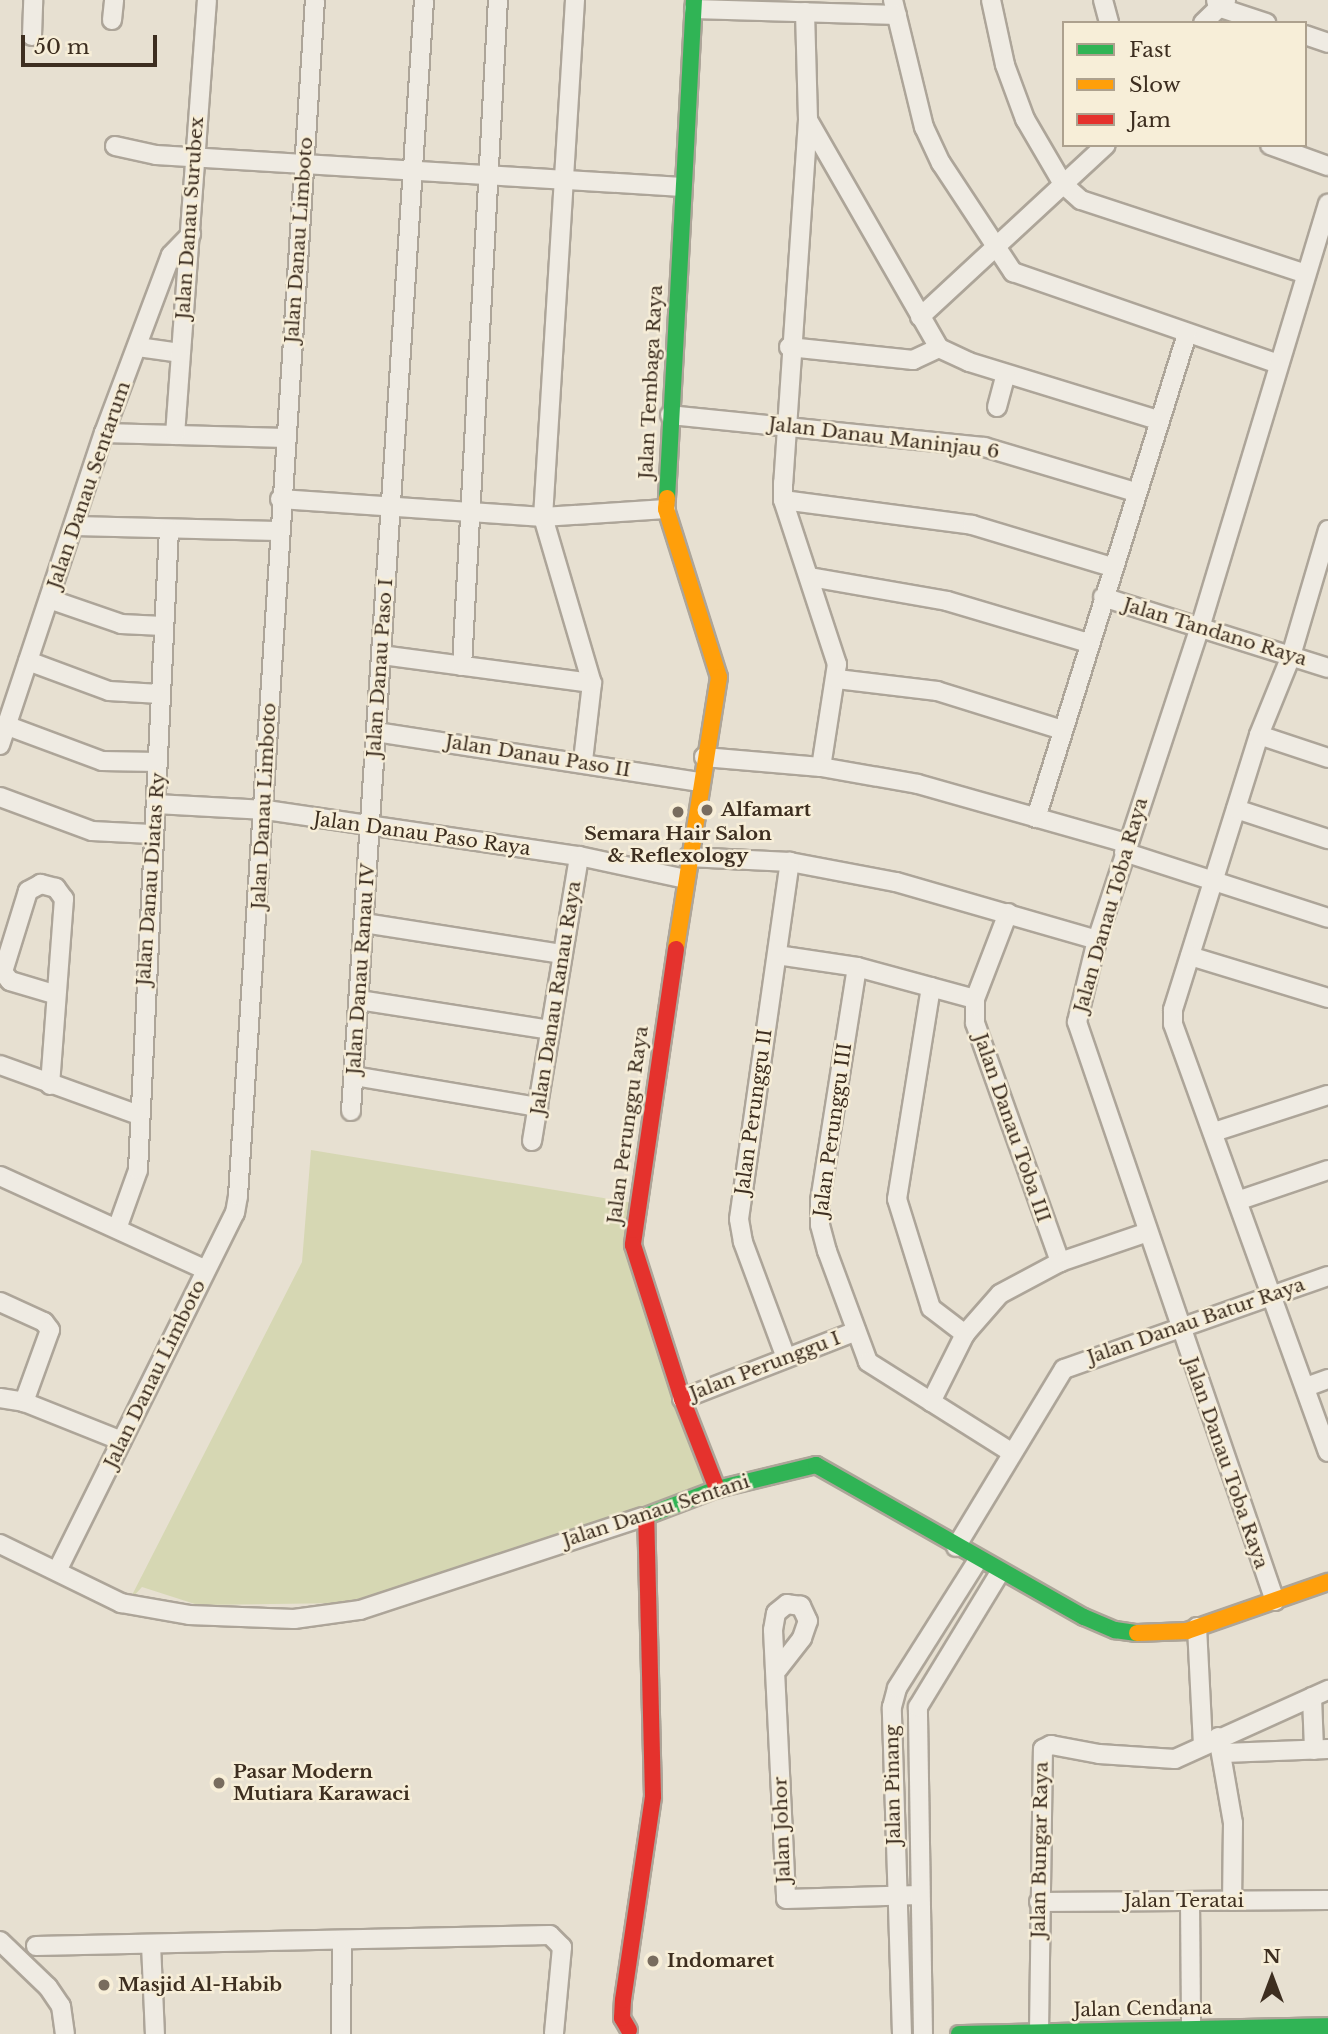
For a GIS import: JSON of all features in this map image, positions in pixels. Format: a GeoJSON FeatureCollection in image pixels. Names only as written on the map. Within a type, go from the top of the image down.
{"type":"FeatureCollection","features":[{"type":"Feature","properties":{"kind":"street"},"geometry":{"type":"LineString","coordinates":[[32,36],[33,0]]}},
{"type":"Feature","properties":{"kind":"street"},"geometry":{"type":"LineString","coordinates":[[112,20],[114,0]]}},
{"type":"Feature","properties":{"kind":"street","name":"Jalan Danau Surubex"},"geometry":{"type":"LineString","coordinates":[[175,435],[191,234],[193,157],[207,0]]}},
{"type":"Feature","properties":{"kind":"street","name":"Jalan Danau Limboto"},"geometry":{"type":"LineString","coordinates":[[57,1571],[235,1213],[238,1196],[266,810],[277,531],[286,438],[315,0]]}},
{"type":"Feature","properties":{"kind":"street","name":"Jalan Danau Paso I"},"geometry":{"type":"LineString","coordinates":[[370,827],[424,0]]}},
{"type":"Feature","properties":{"kind":"street"},"geometry":{"type":"LineString","coordinates":[[463,666],[498,0]]}},
{"type":"Feature","properties":{"kind":"street"},"geometry":{"type":"LineString","coordinates":[[575,0],[542,517],[592,683],[583,761]]}},
{"type":"Feature","properties":{"kind":"street"},"geometry":{"type":"LineString","coordinates":[[991,0],[1014,95],[1063,184],[1081,200],[1306,274]]}},
{"type":"Feature","properties":{"kind":"street"},"geometry":{"type":"LineString","coordinates":[[1103,0],[1108,21]]}},
{"type":"Feature","properties":{"kind":"street"},"geometry":{"type":"LineString","coordinates":[[1205,21],[1221,2],[1262,21]]}},
{"type":"Feature","properties":{"kind":"street"},"geometry":{"type":"LineString","coordinates":[[694,4],[805,12],[895,8],[924,127],[942,163],[995,246],[1019,276],[1279,364]]}},
{"type":"Feature","properties":{"kind":"street","name":"Jalan Tembaga Raya"},"geometry":{"type":"LineString","coordinates":[[694,4],[666,509],[719,677],[704,757]]}},
{"type":"Feature","properties":{"kind":"street"},"geometry":{"type":"LineString","coordinates":[[805,12],[808,120],[789,347],[783,500],[810,577],[837,679],[821,767]]}},
{"type":"Feature","properties":{"kind":"street"},"geometry":{"type":"LineString","coordinates":[[1307,37],[1328,43]]}},
{"type":"Feature","properties":{"kind":"street"},"geometry":{"type":"LineString","coordinates":[[808,120],[939,348],[1006,374],[1157,420]]}},
{"type":"Feature","properties":{"kind":"street"},"geometry":{"type":"LineString","coordinates":[[116,146],[135,153],[682,187]]}},
{"type":"Feature","properties":{"kind":"street"},"geometry":{"type":"LineString","coordinates":[[920,317],[1104,147]]}},
{"type":"Feature","properties":{"kind":"street"},"geometry":{"type":"LineString","coordinates":[[1276,147],[1328,166]]}},
{"type":"Feature","properties":{"kind":"street","name":"Jalan Danau Toba Raya"},"geometry":{"type":"LineString","coordinates":[[1275,1601],[1178,1329],[1077,1022],[1097,940],[1125,847],[1200,628],[1328,204]]}},
{"type":"Feature","properties":{"kind":"street","name":"Jalan Danau Sentarum"},"geometry":{"type":"LineString","coordinates":[[0,745],[104,433],[171,255],[191,234]]}},
{"type":"Feature","properties":{"kind":"street"},"geometry":{"type":"LineString","coordinates":[[1036,818],[1157,420],[1187,334]]}},
{"type":"Feature","properties":{"kind":"street"},"geometry":{"type":"LineString","coordinates":[[138,347],[180,353]]}},
{"type":"Feature","properties":{"kind":"street"},"geometry":{"type":"LineString","coordinates":[[789,347],[913,360],[939,348]]}},
{"type":"Feature","properties":{"kind":"street"},"geometry":{"type":"LineString","coordinates":[[997,407],[1006,374]]}},
{"type":"Feature","properties":{"kind":"street","name":"Jalan Danau Maninjau 6"},"geometry":{"type":"LineString","coordinates":[[670,415],[788,424],[984,447],[1135,492]]}},
{"type":"Feature","properties":{"kind":"street"},"geometry":{"type":"LineString","coordinates":[[104,433],[286,438]]}},
{"type":"Feature","properties":{"kind":"street"},"geometry":{"type":"LineString","coordinates":[[280,499],[391,509],[542,517],[666,509]]}},
{"type":"Feature","properties":{"kind":"street"},"geometry":{"type":"LineString","coordinates":[[783,500],[972,525],[1112,567]]}},
{"type":"Feature","properties":{"kind":"street"},"geometry":{"type":"LineString","coordinates":[[75,526],[277,531]]}},
{"type":"Feature","properties":{"kind":"street","name":"Jalan Danau Diatas Ry"},"geometry":{"type":"LineString","coordinates":[[118,1226],[138,1170],[151,834],[159,762],[169,528]]}},
{"type":"Feature","properties":{"kind":"street"},"geometry":{"type":"LineString","coordinates":[[1328,530],[1291,656],[1259,735],[1190,956],[1173,1024],[1240,1200],[1328,1452]]}},
{"type":"Feature","properties":{"kind":"street"},"geometry":{"type":"LineString","coordinates":[[810,577],[947,601],[1089,643]]}},
{"type":"Feature","properties":{"kind":"street","name":"Jalan Tandano Raya"},"geometry":{"type":"LineString","coordinates":[[1102,597],[1328,668]]}},
{"type":"Feature","properties":{"kind":"street"},"geometry":{"type":"LineString","coordinates":[[49,600],[121,624],[163,626]]}},
{"type":"Feature","properties":{"kind":"street"},"geometry":{"type":"LineString","coordinates":[[382,655],[592,683]]}},
{"type":"Feature","properties":{"kind":"street"},"geometry":{"type":"LineString","coordinates":[[28,661],[109,691],[160,694]]}},
{"type":"Feature","properties":{"kind":"street"},"geometry":{"type":"LineString","coordinates":[[837,679],[937,691],[1062,730]]}},
{"type":"Feature","properties":{"kind":"street"},"geometry":{"type":"LineString","coordinates":[[8,726],[102,761],[159,762]]}},
{"type":"Feature","properties":{"kind":"street","name":"Jalan Danau Paso II"},"geometry":{"type":"LineString","coordinates":[[376,732],[583,761],[700,782]]}},
{"type":"Feature","properties":{"kind":"street"},"geometry":{"type":"LineString","coordinates":[[1259,735],[1328,758]]}},
{"type":"Feature","properties":{"kind":"street"},"geometry":{"type":"LineString","coordinates":[[704,757],[821,767],[918,784],[1125,847],[1214,881],[1328,918]]}},
{"type":"Feature","properties":{"kind":"street","name":"Jalan Perunggu Raya"},"geometry":{"type":"LineString","coordinates":[[704,757],[634,1218],[633,1245],[682,1399],[717,1489]]}},
{"type":"Feature","properties":{"kind":"street"},"geometry":{"type":"LineString","coordinates":[[0,797],[92,831],[151,834]]}},
{"type":"Feature","properties":{"kind":"street","name":"Jalan Danau Paso Raya"},"geometry":{"type":"LineString","coordinates":[[156,804],[266,810],[579,856],[685,879]]}},
{"type":"Feature","properties":{"kind":"street"},"geometry":{"type":"LineString","coordinates":[[1236,809],[1328,839]]}},
{"type":"Feature","properties":{"kind":"street","name":"Jalan Danau Ranau IV"},"geometry":{"type":"LineString","coordinates":[[351,1111],[370,827]]}},
{"type":"Feature","properties":{"kind":"street","name":"Jalan Danau Ranau Raya"},"geometry":{"type":"LineString","coordinates":[[532,1141],[579,856]]}},
{"type":"Feature","properties":{"kind":"street"},"geometry":{"type":"LineString","coordinates":[[688,858],[790,862],[896,882],[1097,940]]}},
{"type":"Feature","properties":{"kind":"street","name":"Jalan Perunggu II"},"geometry":{"type":"LineString","coordinates":[[785,1355],[743,1242],[739,1219],[790,862]]}},
{"type":"Feature","properties":{"kind":"street"},"geometry":{"type":"LineString","coordinates":[[50,1085],[54,995],[64,899],[56,888],[41,884],[28,891],[3,972],[10,981],[54,995]]}},
{"type":"Feature","properties":{"kind":"street","name":"Jalan Danau Toba III"},"geometry":{"type":"LineString","coordinates":[[1008,913],[975,999],[977,1030],[1060,1262]]}},
{"type":"Feature","properties":{"kind":"street"},"geometry":{"type":"LineString","coordinates":[[364,923],[563,954]]}},
{"type":"Feature","properties":{"kind":"street"},"geometry":{"type":"LineString","coordinates":[[777,955],[857,967],[975,999]]}},
{"type":"Feature","properties":{"kind":"street"},"geometry":{"type":"LineString","coordinates":[[1190,956],[1328,998]]}},
{"type":"Feature","properties":{"kind":"street","name":"Jalan Perunggu III"},"geometry":{"type":"LineString","coordinates":[[856,1331],[827,1251],[819,1211],[857,967]]}},
{"type":"Feature","properties":{"kind":"street"},"geometry":{"type":"LineString","coordinates":[[932,987],[897,1199],[932,1308],[965,1334]]}},
{"type":"Feature","properties":{"kind":"street"},"geometry":{"type":"LineString","coordinates":[[359,1000],[550,1030]]}},
{"type":"Feature","properties":{"kind":"street"},"geometry":{"type":"LineString","coordinates":[[0,1065],[139,1115]]}},
{"type":"Feature","properties":{"kind":"street"},"geometry":{"type":"LineString","coordinates":[[354,1076],[538,1107]]}},
{"type":"Feature","properties":{"kind":"street"},"geometry":{"type":"LineString","coordinates":[[1214,1132],[1328,1095]]}},
{"type":"Feature","properties":{"kind":"street"},"geometry":{"type":"LineString","coordinates":[[1240,1200],[1328,1170]]}},
{"type":"Feature","properties":{"kind":"street"},"geometry":{"type":"LineString","coordinates":[[0,1175],[118,1226],[206,1270]]}},
{"type":"Feature","properties":{"kind":"street"},"geometry":{"type":"LineString","coordinates":[[932,1402],[965,1334],[1000,1294],[1060,1262],[1148,1232]]}},
{"type":"Feature","properties":{"kind":"street","name":"Jalan Danau Batur Raya"},"geometry":{"type":"LineString","coordinates":[[956,1547],[1011,1452],[1064,1369],[1328,1276]]}},
{"type":"Feature","properties":{"kind":"street"},"geometry":{"type":"LineString","coordinates":[[0,1302],[44,1322],[50,1330],[23,1402]]}},
{"type":"Feature","properties":{"kind":"street","name":"Jalan Perunggu I"},"geometry":{"type":"LineString","coordinates":[[682,1399],[785,1355],[856,1331],[868,1362],[1011,1452]]}},
{"type":"Feature","properties":{"kind":"street"},"geometry":{"type":"LineString","coordinates":[[1306,1387],[1328,1379]]}},
{"type":"Feature","properties":{"kind":"street"},"geometry":{"type":"LineString","coordinates":[[0,1398],[23,1402],[122,1441]]}},
{"type":"Feature","properties":{"kind":"street","name":"Jalan Danau Sentani"},"geometry":{"type":"LineString","coordinates":[[0,1544],[121,1603],[157,1611],[243,1620],[294,1619],[360,1610],[648,1515],[717,1489],[808,1466],[825,1467],[1000,1572],[1115,1630],[1147,1634],[1197,1627],[1328,1581]]}},
{"type":"Feature","properties":{"kind":"street"},"geometry":{"type":"LineString","coordinates":[[629,2032],[622,2018],[623,2000],[653,1796],[655,1708],[648,1515]]}},
{"type":"Feature","properties":{"kind":"street","name":"Jalan Pinang"},"geometry":{"type":"LineString","coordinates":[[902,2034],[896,1896],[894,1698],[978,1559]]}},
{"type":"Feature","properties":{"kind":"street","name":"Jalan Pinang"},"geometry":{"type":"LineString","coordinates":[[923,2034],[918,1707],[1000,1572]]}},
{"type":"Feature","properties":{"kind":"street"},"geometry":{"type":"LineString","coordinates":[[1197,1627],[1215,1746],[1233,1823],[1232,1901]]}},
{"type":"Feature","properties":{"kind":"street","name":"Jalan Johor"},"geometry":{"type":"LineString","coordinates":[[778,1669],[786,1899],[919,1895]]}},
{"type":"Feature","properties":{"kind":"street"},"geometry":{"type":"LineString","coordinates":[[1320,1693],[1321,1749],[1215,1746],[1320,1693]]}},
{"type":"Feature","properties":{"kind":"street","name":"Jalan Bungar Raya"},"geometry":{"type":"LineString","coordinates":[[1039,2032],[1043,1749],[1051,1745],[1099,1754],[1175,1759],[1215,1746]]}},
{"type":"Feature","properties":{"kind":"street","name":"Jalan Teratai"},"geometry":{"type":"LineString","coordinates":[[1040,1902],[1328,1900]]}},
{"type":"Feature","properties":{"kind":"street"},"geometry":{"type":"LineString","coordinates":[[1182,2031],[1190,1902]]}},
{"type":"Feature","properties":{"kind":"street"},"geometry":{"type":"LineString","coordinates":[[36,1946],[556,1937],[562,1947],[554,2034]]}},
{"type":"Feature","properties":{"kind":"street"},"geometry":{"type":"LineString","coordinates":[[341,2034],[342,1940]]}},
{"type":"Feature","properties":{"kind":"street"},"geometry":{"type":"LineString","coordinates":[[0,1941],[48,1987],[61,2006],[65,2034]]}},
{"type":"Feature","properties":{"kind":"street"},"geometry":{"type":"LineString","coordinates":[[151,1944],[155,2034]]}},
{"type":"Feature","properties":{"kind":"street"},"geometry":{"type":"LineString","coordinates":[[899,1965],[921,1965]]}},
{"type":"Feature","properties":{"kind":"street","name":"Jalan Cendana"},"geometry":{"type":"LineString","coordinates":[[958,2034],[1328,2026]]}},
{"type":"Feature","properties":{"kind":"green space"},"geometry":{"type":"Polygon","coordinates":[[[311,1150],[646,1205],[641,1287],[722,1494],[346,1603],[198,1605],[142,1587],[129,1601],[302,1262],[311,1150]]]}},
{"type":"Feature","properties":{"kind":"traffic: fast"},"geometry":{"type":"LineString","coordinates":[[667,498],[694,0]]}},
{"type":"Feature","properties":{"kind":"traffic: fast"},"geometry":{"type":"LineString","coordinates":[[646,1516],[717,1489],[816,1465],[1084,1617],[1115,1630],[1137,1633]]}},
{"type":"Feature","properties":{"kind":"traffic: fast"},"geometry":{"type":"LineString","coordinates":[[959,2034],[1328,2026]]}},
{"type":"Feature","properties":{"kind":"traffic: slow"},"geometry":{"type":"LineString","coordinates":[[667,498],[666,509],[719,677],[676,949]]}},
{"type":"Feature","properties":{"kind":"traffic: slow"},"geometry":{"type":"LineString","coordinates":[[1137,1633],[1187,1631],[1328,1582]]}},
{"type":"Feature","properties":{"kind":"traffic: jam"},"geometry":{"type":"LineString","coordinates":[[676,949],[633,1245],[682,1399],[717,1489]]}},
{"type":"Feature","properties":{"kind":"traffic: jam"},"geometry":{"type":"LineString","coordinates":[[629,2030],[622,2018],[623,2000],[653,1796],[646,1516]]}},
{"type":"Feature","properties":{"kind":"place","name":"Alfamart"},"geometry":{"type":"Point","coordinates":[707,810]}},
{"type":"Feature","properties":{"kind":"place","name":"Semara Hair Salon & Reflexology"},"geometry":{"type":"Point","coordinates":[678,812]}},
{"type":"Feature","properties":{"kind":"place","name":"Pasar Modern Mutiara Karawaci"},"geometry":{"type":"Point","coordinates":[219,1783]}},
{"type":"Feature","properties":{"kind":"place","name":"Indomaret"},"geometry":{"type":"Point","coordinates":[653,1961]}},
{"type":"Feature","properties":{"kind":"place","name":"Masjid Al-Habib"},"geometry":{"type":"Point","coordinates":[104,1985]}}]}
